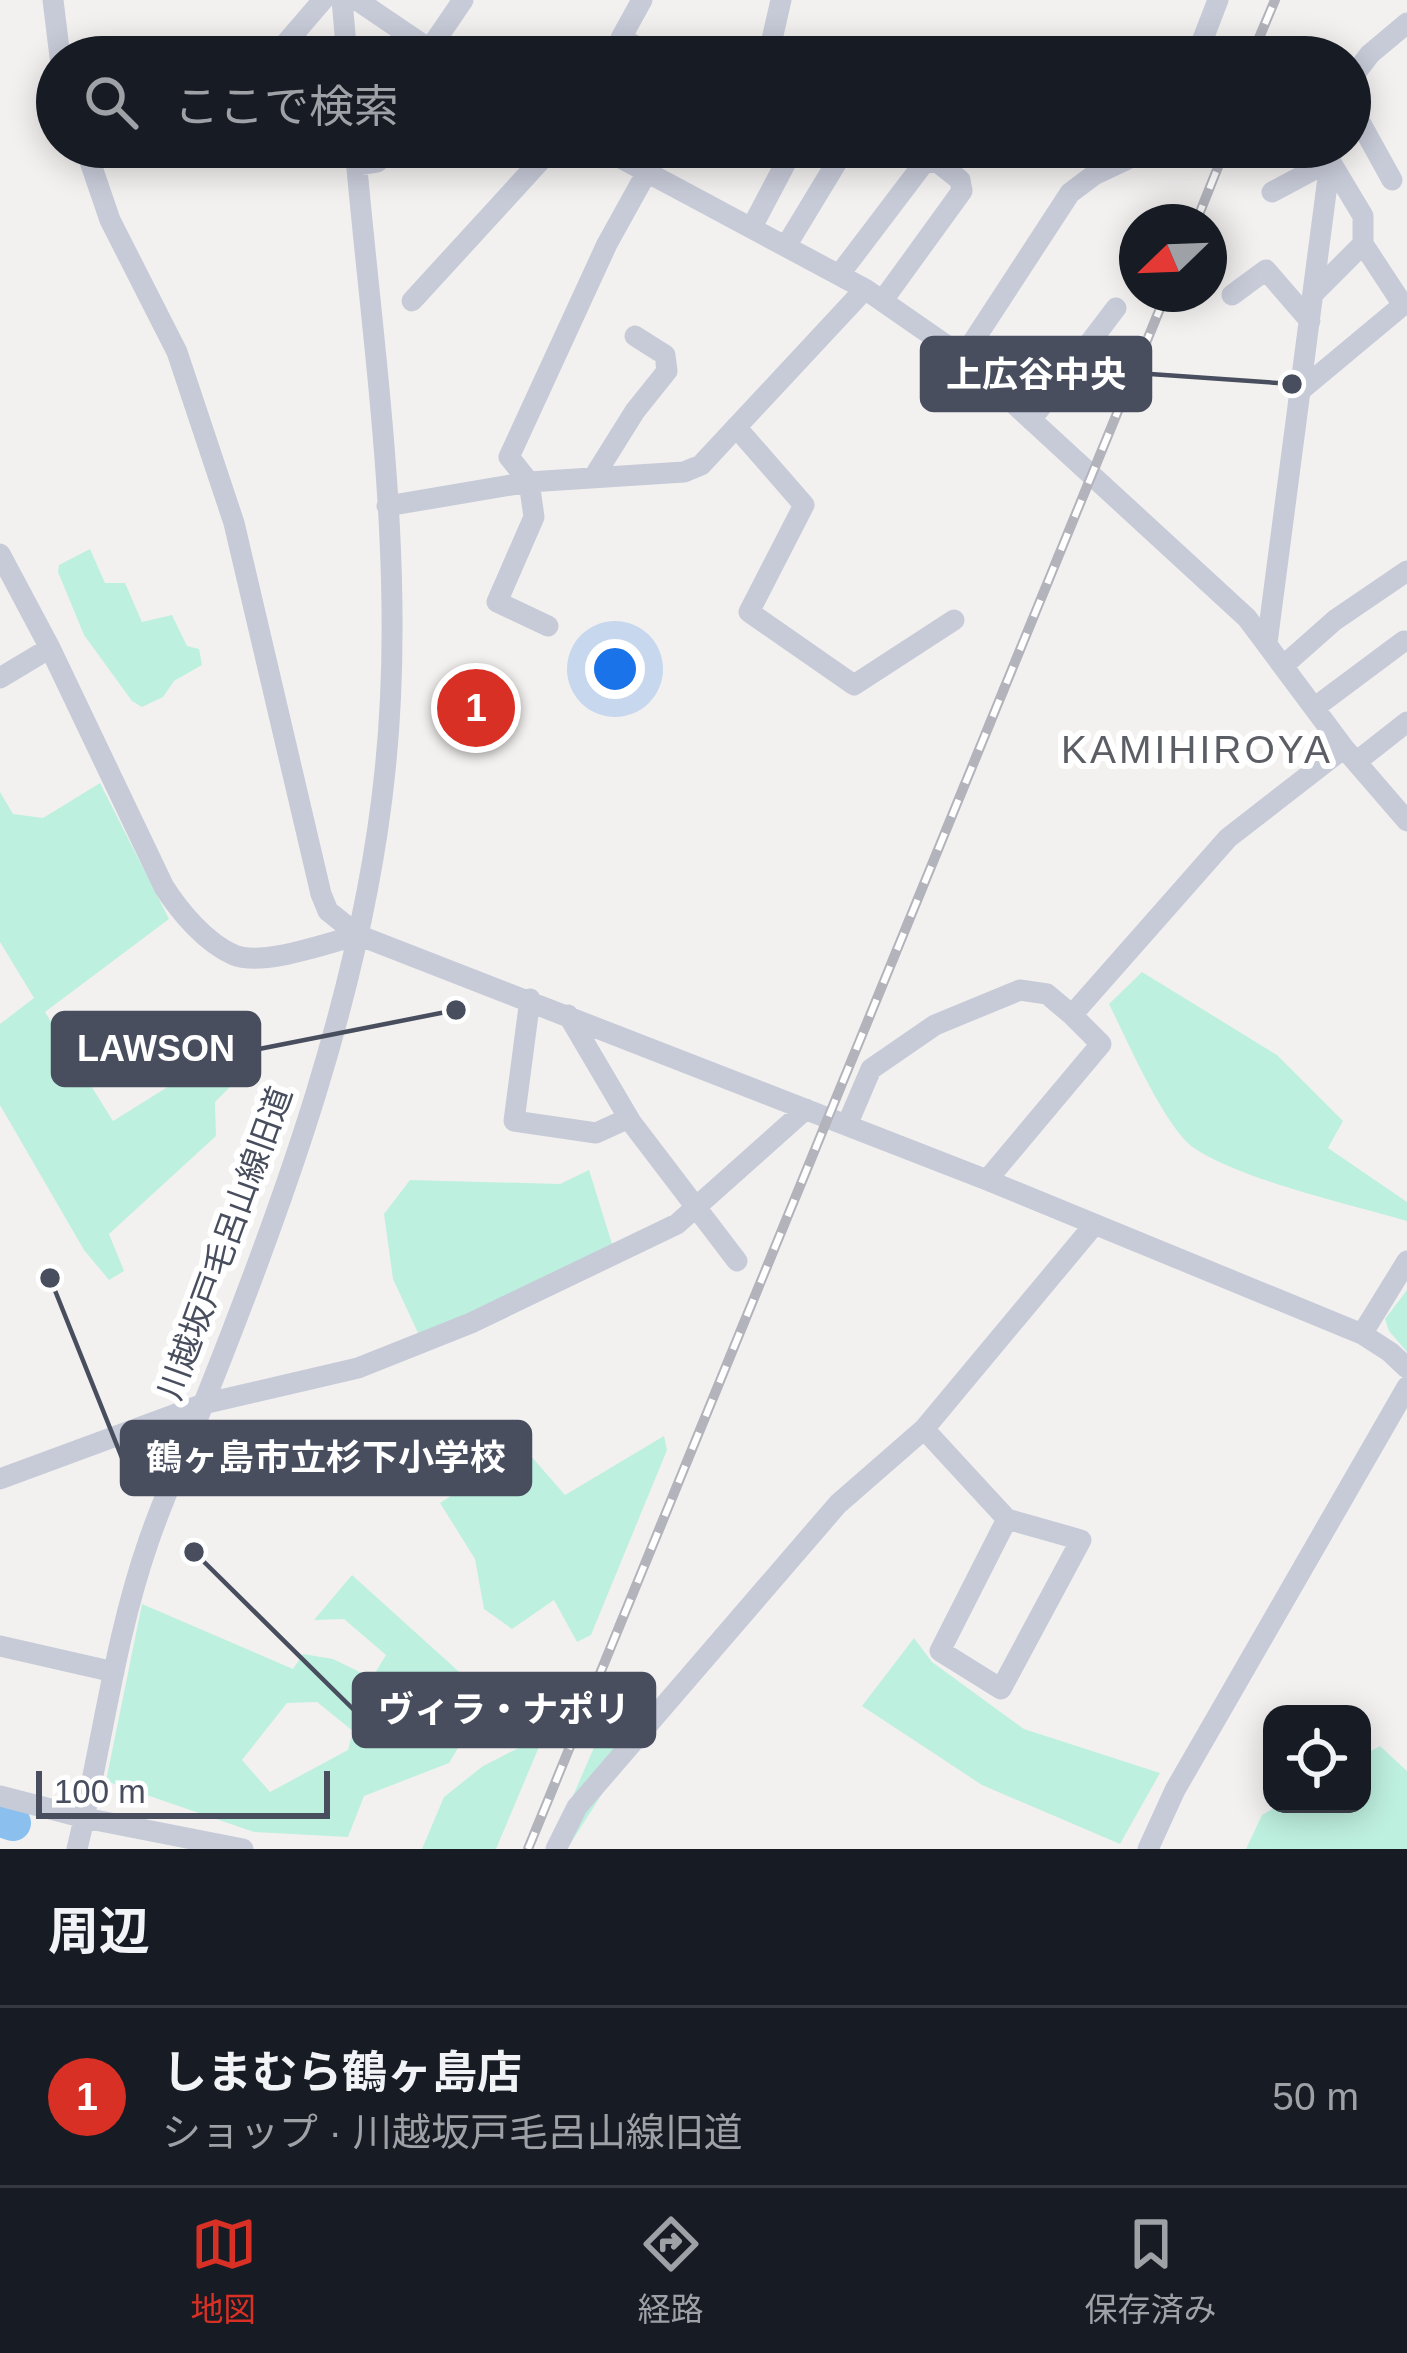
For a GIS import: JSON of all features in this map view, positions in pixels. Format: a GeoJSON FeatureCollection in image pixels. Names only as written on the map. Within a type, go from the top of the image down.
{"type":"FeatureCollection","features":[{"type":"Feature","properties":{"kind":"street"},"geometry":{"type":"LineString","coordinates":[[53,0],[57,36]]}},
{"type":"Feature","properties":{"kind":"street"},"geometry":{"type":"LineString","coordinates":[[292,36],[323,0]]}},
{"type":"Feature","properties":{"kind":"street"},"geometry":{"type":"LineString","coordinates":[[342,0],[345,36]]}},
{"type":"Feature","properties":{"kind":"street"},"geometry":{"type":"LineString","coordinates":[[356,0],[409,36]]}},
{"type":"Feature","properties":{"kind":"street"},"geometry":{"type":"LineString","coordinates":[[445,36],[464,0]]}},
{"type":"Feature","properties":{"kind":"street"},"geometry":{"type":"LineString","coordinates":[[622,36],[642,0]]}},
{"type":"Feature","properties":{"kind":"street"},"geometry":{"type":"LineString","coordinates":[[773,36],[781,0]]}},
{"type":"Feature","properties":{"kind":"street"},"geometry":{"type":"LineString","coordinates":[[1204,36],[1218,0]]}},
{"type":"Feature","properties":{"kind":"street"},"geometry":{"type":"LineString","coordinates":[[1371,53],[1407,22]]}},
{"type":"Feature","properties":{"kind":"street"},"geometry":{"type":"LineString","coordinates":[[1371,49],[1389,38]]}},
{"type":"Feature","properties":{"kind":"street"},"geometry":{"type":"LineString","coordinates":[[1371,142],[1392,180]]}},
{"type":"Feature","properties":{"kind":"street"},"geometry":{"type":"LineString","coordinates":[[92,168],[110,220],[177,352],[233,523],[328,910],[358,935],[988,1180],[1362,1334],[1407,1368]]}},
{"type":"Feature","properties":{"kind":"street","name":"川越坂戸毛呂山線旧道"},"geometry":{"type":"LineString","coordinates":[[77,1849],[114,1672],[149,1540],[294,1156],[333,1031],[358,935],[385,774],[393,588],[357,168]]}},
{"type":"Feature","properties":{"kind":"street"},"geometry":{"type":"LineString","coordinates":[[412,301],[535,168]]}},
{"type":"Feature","properties":{"kind":"street"},"geometry":{"type":"LineString","coordinates":[[644,168],[874,295],[963,357],[1247,618],[1407,821]]}},
{"type":"Feature","properties":{"kind":"street"},"geometry":{"type":"LineString","coordinates":[[752,227],[783,168]]}},
{"type":"Feature","properties":{"kind":"street"},"geometry":{"type":"LineString","coordinates":[[786,246],[833,168]]}},
{"type":"Feature","properties":{"kind":"street"},"geometry":{"type":"LineString","coordinates":[[839,275],[920,168]]}},
{"type":"Feature","properties":{"kind":"street"},"geometry":{"type":"LineString","coordinates":[[387,506],[529,482],[684,472],[701,465],[874,295],[962,191],[960,180],[945,168]]}},
{"type":"Feature","properties":{"kind":"street"},"geometry":{"type":"LineString","coordinates":[[963,357],[1070,193],[1109,168]]}},
{"type":"Feature","properties":{"kind":"street"},"geometry":{"type":"LineString","coordinates":[[1272,192],[1311,168]]}},
{"type":"Feature","properties":{"kind":"street"},"geometry":{"type":"LineString","coordinates":[[1267,643],[1325,168]]}},
{"type":"Feature","properties":{"kind":"street"},"geometry":{"type":"LineString","coordinates":[[1300,390],[1403,305],[1363,244],[1363,216],[1332,168]]}},
{"type":"Feature","properties":{"kind":"street"},"geometry":{"type":"LineString","coordinates":[[548,626],[497,602],[534,517],[529,482],[509,457],[608,244],[648,170]]}},
{"type":"Feature","properties":{"kind":"street"},"geometry":{"type":"LineString","coordinates":[[1313,295],[1363,244]]}},
{"type":"Feature","properties":{"kind":"street"},"geometry":{"type":"LineString","coordinates":[[1232,295],[1266,270],[1310,321]]}},
{"type":"Feature","properties":{"kind":"street"},"geometry":{"type":"LineString","coordinates":[[1031,420],[1116,308]]}},
{"type":"Feature","properties":{"kind":"street"},"geometry":{"type":"LineString","coordinates":[[595,475],[667,371],[664,355],[635,336]]}},
{"type":"Feature","properties":{"kind":"street"},"geometry":{"type":"LineString","coordinates":[[736,427],[804,506],[749,613],[854,686],[953,620]]}},
{"type":"Feature","properties":{"kind":"street"},"geometry":{"type":"LineString","coordinates":[[0,554],[164,887],[189,921],[236,956],[282,955],[358,935]]}},
{"type":"Feature","properties":{"kind":"street"},"geometry":{"type":"LineString","coordinates":[[1283,666],[1335,620],[1407,571]]}},
{"type":"Feature","properties":{"kind":"street"},"geometry":{"type":"LineString","coordinates":[[1314,708],[1404,641]]}},
{"type":"Feature","properties":{"kind":"street"},"geometry":{"type":"LineString","coordinates":[[0,678],[50,648]]}},
{"type":"Feature","properties":{"kind":"street"},"geometry":{"type":"LineString","coordinates":[[1072,1015],[1228,838],[1350,754],[1407,722]]}},
{"type":"Feature","properties":{"kind":"street"},"geometry":{"type":"LineString","coordinates":[[848,1125],[871,1070],[935,1025],[1020,990],[1047,994],[1101,1044],[988,1180]]}},
{"type":"Feature","properties":{"kind":"street"},"geometry":{"type":"LineString","coordinates":[[530,999],[514,1121],[596,1133],[629,1118]]}},
{"type":"Feature","properties":{"kind":"street"},"geometry":{"type":"LineString","coordinates":[[568,1015],[629,1118],[737,1262]]}},
{"type":"Feature","properties":{"kind":"street"},"geometry":{"type":"LineString","coordinates":[[0,1479],[203,1404],[358,1368],[471,1323],[677,1224],[806,1109]]}},
{"type":"Feature","properties":{"kind":"street"},"geometry":{"type":"LineString","coordinates":[[556,1849],[586,1796],[838,1504],[924,1429],[1094,1225]]}},
{"type":"Feature","properties":{"kind":"street"},"geometry":{"type":"LineString","coordinates":[[1362,1334],[1407,1261]]}},
{"type":"Feature","properties":{"kind":"street"},"geometry":{"type":"LineString","coordinates":[[1148,1849],[1175,1790],[1407,1387]]}},
{"type":"Feature","properties":{"kind":"street"},"geometry":{"type":"LineString","coordinates":[[924,1429],[1007,1519],[1082,1540],[1001,1689],[940,1651],[1007,1519]]}},
{"type":"Feature","properties":{"kind":"street"},"geometry":{"type":"LineString","coordinates":[[0,1646],[114,1672]]}},
{"type":"Feature","properties":{"kind":"street"},"geometry":{"type":"LineString","coordinates":[[0,1796],[243,1849]]}},
{"type":"Feature","properties":{"kind":"green space"},"geometry":{"type":"Polygon","coordinates":[[[90,549],[105,583],[125,583],[142,622],[172,615],[187,646],[199,649],[202,665],[174,681],[163,697],[142,707],[132,701],[84,635],[58,572],[59,565],[90,549]]]}},
{"type":"Feature","properties":{"kind":"green space"},"geometry":{"type":"Polygon","coordinates":[[[100,783],[169,919],[45,1012],[113,1121],[227,1050],[241,1076],[215,1102],[216,1136],[109,1234],[124,1271],[109,1280],[84,1250],[0,1105],[0,1024],[34,998],[0,942],[0,792],[13,814],[43,818],[100,783]]]}},
{"type":"Feature","properties":{"kind":"green space"},"geometry":{"type":"Polygon","coordinates":[[[1142,972],[1277,1055],[1343,1121],[1328,1148],[1407,1202],[1407,1221],[1239,1171],[1194,1148],[1171,1122],[1109,1004],[1142,972]]]}},
{"type":"Feature","properties":{"kind":"green space"},"geometry":{"type":"Polygon","coordinates":[[[589,1170],[613,1247],[457,1321],[418,1333],[393,1279],[384,1214],[410,1180],[560,1184],[589,1170]]]}},
{"type":"Feature","properties":{"kind":"green space"},"geometry":{"type":"Polygon","coordinates":[[[1407,1290],[1407,1352],[1385,1319],[1407,1290]]]}},
{"type":"Feature","properties":{"kind":"green space"},"geometry":{"type":"Polygon","coordinates":[[[664,1436],[667,1450],[591,1635],[577,1642],[554,1600],[512,1629],[484,1609],[475,1559],[440,1503],[524,1448],[565,1495],[664,1436]]]}},
{"type":"Feature","properties":{"kind":"green space"},"geometry":{"type":"Polygon","coordinates":[[[352,1575],[488,1698],[449,1763],[364,1796],[348,1837],[254,1832],[106,1781],[142,1604],[293,1669],[303,1654],[333,1659],[372,1678],[386,1655],[344,1619],[314,1620],[352,1575]],[[317,1702],[287,1703],[242,1760],[270,1792],[348,1750],[353,1731],[317,1702]]]}},
{"type":"Feature","properties":{"kind":"green space"},"geometry":{"type":"Polygon","coordinates":[[[914,1638],[932,1662],[1024,1729],[1160,1773],[1120,1844],[982,1785],[862,1706],[914,1638]]]}},
{"type":"Feature","properties":{"kind":"green space"},"geometry":{"type":"Polygon","coordinates":[[[621,1685],[658,1706],[567,1849],[550,1849],[621,1685]]]}},
{"type":"Feature","properties":{"kind":"green space"},"geometry":{"type":"Polygon","coordinates":[[[544,1735],[496,1849],[422,1849],[444,1797],[483,1766],[544,1735]]]}},
{"type":"Feature","properties":{"kind":"green space"},"geometry":{"type":"Polygon","coordinates":[[[1380,1746],[1407,1771],[1407,1849],[1246,1849],[1265,1813],[1371,1813],[1371,1751],[1380,1746]]]}},
{"type":"Feature","properties":{"kind":"waterway"},"geometry":{"type":"LineString","coordinates":[[0,1819],[13,1823]]}},
{"type":"Feature","properties":{"kind":"railway"},"geometry":{"type":"LineString","coordinates":[[1260,36],[1275,0]]}},
{"type":"Feature","properties":{"kind":"railway"},"geometry":{"type":"LineString","coordinates":[[1203,204],[1218,168]]}},
{"type":"Feature","properties":{"kind":"railway"},"geometry":{"type":"LineString","coordinates":[[528,1849],[1159,312]]}},
{"type":"Feature","properties":{"kind":"place","name":"上広谷中央"},"geometry":{"type":"Point","coordinates":[1292,384]}},
{"type":"Feature","properties":{"kind":"place","name":"しまむら鶴ヶ島店"},"geometry":{"type":"Point","coordinates":[476,708]}},
{"type":"Feature","properties":{"kind":"place","name":"LAWSON"},"geometry":{"type":"Point","coordinates":[456,1010]}},
{"type":"Feature","properties":{"kind":"place","name":"鶴ヶ島市立杉下小学校"},"geometry":{"type":"Point","coordinates":[50,1278]}},
{"type":"Feature","properties":{"kind":"place","name":"ヴィラ・ナポリ"},"geometry":{"type":"Point","coordinates":[194,1552]}},
{"type":"Feature","properties":{"kind":"district","name":"KAMIHIROYA"},"geometry":{"type":"Point","coordinates":[1197,749]}}]}
